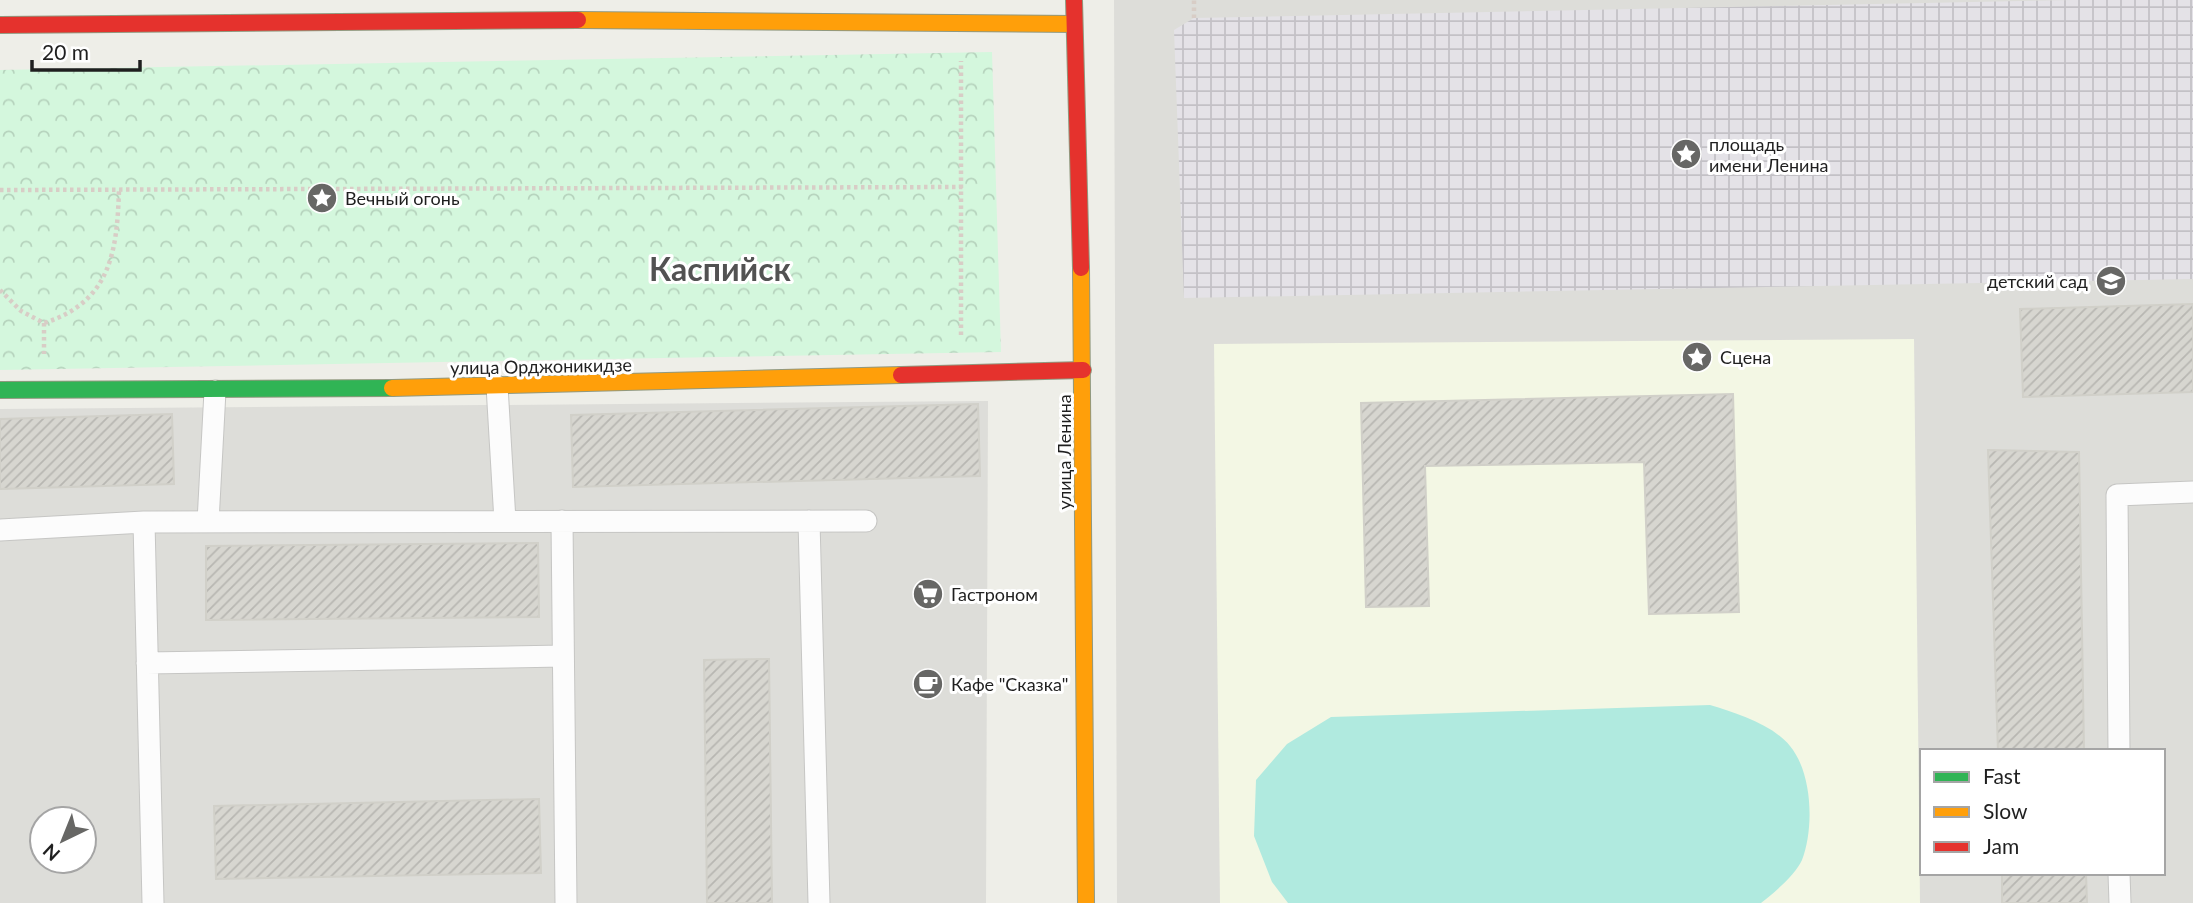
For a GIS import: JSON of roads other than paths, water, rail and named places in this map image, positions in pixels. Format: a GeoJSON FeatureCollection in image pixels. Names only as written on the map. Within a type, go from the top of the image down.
{"type":"FeatureCollection","features":[{"type":"Feature","properties":{"kind":"street","name":"улица Ленина"},"geometry":{"type":"LineString","coordinates":[[1074,0],[1083,370],[1086,903]]}},
{"type":"Feature","properties":{"kind":"street"},"geometry":{"type":"LineString","coordinates":[[0,25],[511,9],[960,24],[1074,24]]}},
{"type":"Feature","properties":{"kind":"street","name":"улица Орджоникидзе"},"geometry":{"type":"LineString","coordinates":[[0,390],[215,391],[497,387],[1083,370]]}},
{"type":"Feature","properties":{"kind":"lane"},"geometry":{"type":"LineString","coordinates":[[497,387],[505,521]]}},
{"type":"Feature","properties":{"kind":"lane"},"geometry":{"type":"LineString","coordinates":[[208,522],[215,391]]}},
{"type":"Feature","properties":{"kind":"lane"},"geometry":{"type":"LineString","coordinates":[[2119,749],[2118,495],[2193,492]]}},
{"type":"Feature","properties":{"kind":"lane"},"geometry":{"type":"LineString","coordinates":[[562,521],[566,903]]}},
{"type":"Feature","properties":{"kind":"lane"},"geometry":{"type":"LineString","coordinates":[[809,521],[819,903]]}},
{"type":"Feature","properties":{"kind":"lane"},"geometry":{"type":"LineString","coordinates":[[0,530],[144,522],[866,521]]}},
{"type":"Feature","properties":{"kind":"lane"},"geometry":{"type":"LineString","coordinates":[[144,522],[153,903]]}},
{"type":"Feature","properties":{"kind":"lane"},"geometry":{"type":"LineString","coordinates":[[147,663],[563,656]]}},
{"type":"Feature","properties":{"kind":"lane"},"geometry":{"type":"LineString","coordinates":[[2119,875],[2120,903]]}},
{"type":"Feature","properties":{"kind":"place","name":"площадь имени Ленина"},"geometry":{"type":"Point","coordinates":[1686,154]}},
{"type":"Feature","properties":{"kind":"place","name":"Вечный огонь"},"geometry":{"type":"Point","coordinates":[322,198]}},
{"type":"Feature","properties":{"kind":"place","name":"детский сад"},"geometry":{"type":"Point","coordinates":[2111,281]}},
{"type":"Feature","properties":{"kind":"place","name":"Сцена"},"geometry":{"type":"Point","coordinates":[1697,357]}},
{"type":"Feature","properties":{"kind":"place","name":"Гастроном"},"geometry":{"type":"Point","coordinates":[928,594]}},
{"type":"Feature","properties":{"kind":"place","name":"Кафе \"Сказка\""},"geometry":{"type":"Point","coordinates":[928,684]}},
{"type":"Feature","properties":{"kind":"district","name":"Каспийск"},"geometry":{"type":"Point","coordinates":[720,268]}}]}
